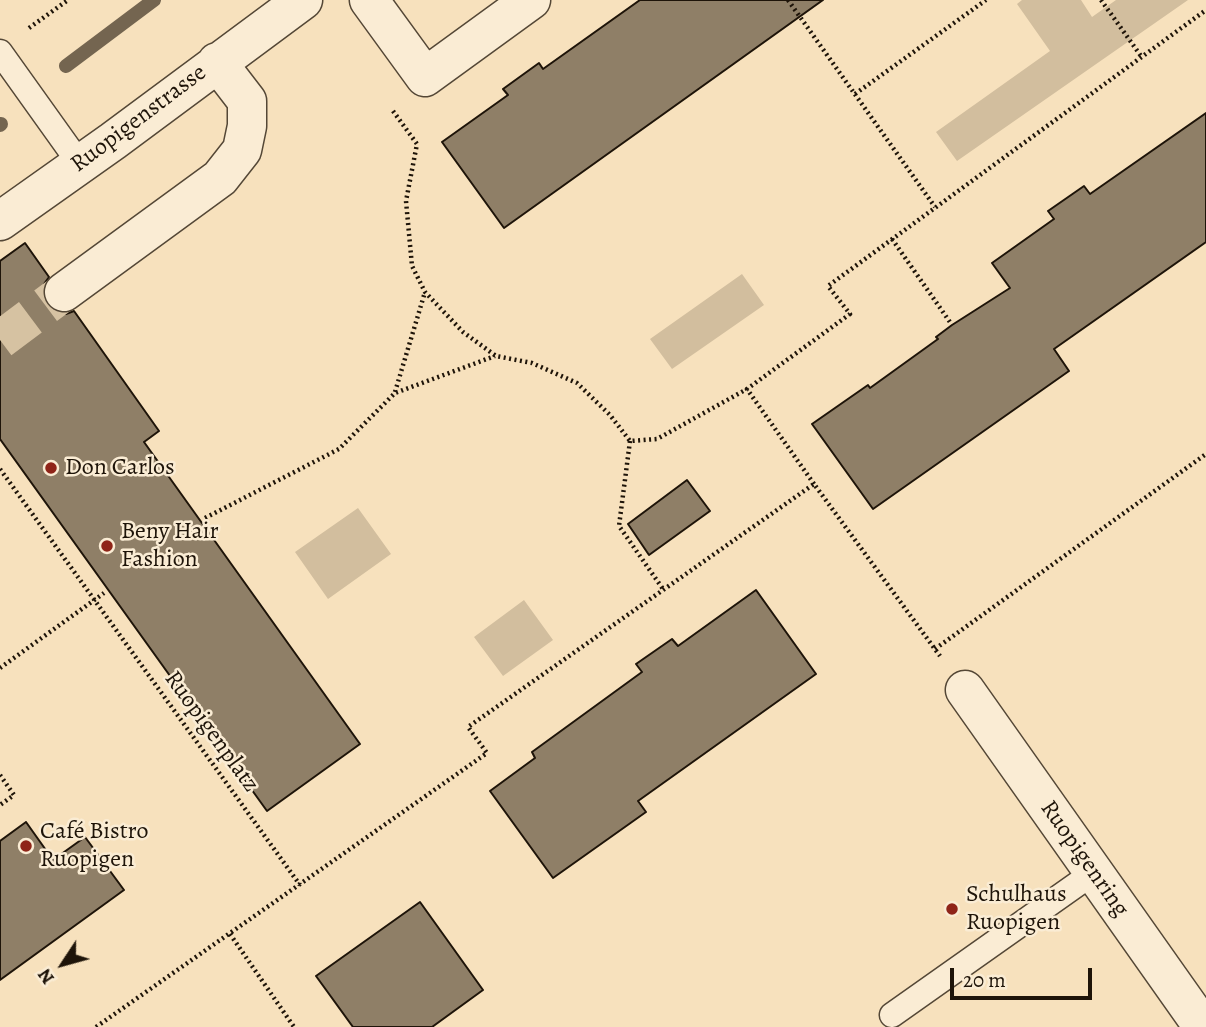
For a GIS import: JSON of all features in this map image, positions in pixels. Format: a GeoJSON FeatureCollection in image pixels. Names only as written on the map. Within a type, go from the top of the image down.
{"type":"FeatureCollection","features":[{"type":"Feature","properties":{"kind":"street"},"geometry":{"type":"LineString","coordinates":[[217,62],[303,0]]}},
{"type":"Feature","properties":{"kind":"street"},"geometry":{"type":"LineString","coordinates":[[369,0],[425,77],[531,0]]}},
{"type":"Feature","properties":{"kind":"street","name":"Ruopigenstrasse"},"geometry":{"type":"LineString","coordinates":[[0,220],[217,62],[247,101],[247,126],[242,150],[220,178],[64,292]]}},
{"type":"Feature","properties":{"kind":"street","name":"Ruopigenring"},"geometry":{"type":"LineString","coordinates":[[965,690],[1093,873],[1200,1010]]}},
{"type":"Feature","properties":{"kind":"lane"},"geometry":{"type":"LineString","coordinates":[[0,52],[80,164]]}},
{"type":"Feature","properties":{"kind":"lane"},"geometry":{"type":"LineString","coordinates":[[892,1015],[1093,873]]}},
{"type":"Feature","properties":{"kind":"path"},"geometry":{"type":"LineString","coordinates":[[23,32],[68,0]]}},
{"type":"Feature","properties":{"kind":"path"},"geometry":{"type":"LineString","coordinates":[[789,0],[935,207]]}},
{"type":"Feature","properties":{"kind":"path"},"geometry":{"type":"LineString","coordinates":[[855,94],[986,0]]}},
{"type":"Feature","properties":{"kind":"path"},"geometry":{"type":"LineString","coordinates":[[1101,0],[1141,56]]}},
{"type":"Feature","properties":{"kind":"path"},"geometry":{"type":"LineString","coordinates":[[631,441],[657,439],[747,389],[850,314],[828,286],[1206,10]]}},
{"type":"Feature","properties":{"kind":"path"},"geometry":{"type":"LineString","coordinates":[[425,77],[388,103],[417,144],[406,201],[412,266],[425,292],[463,332],[496,356],[532,363],[578,383],[631,441],[619,527],[663,589]]}},
{"type":"Feature","properties":{"kind":"path"},"geometry":{"type":"LineString","coordinates":[[892,239],[952,325]]}},
{"type":"Feature","properties":{"kind":"path"},"geometry":{"type":"LineString","coordinates":[[395,393],[425,292]]}},
{"type":"Feature","properties":{"kind":"path"},"geometry":{"type":"LineString","coordinates":[[205,517],[339,449],[395,393],[496,356]]}},
{"type":"Feature","properties":{"kind":"path"},"geometry":{"type":"LineString","coordinates":[[747,389],[935,649],[1206,454]]}},
{"type":"Feature","properties":{"kind":"path","name":"Ruopigenplatz"},"geometry":{"type":"LineString","coordinates":[[0,470],[300,885]]}},
{"type":"Feature","properties":{"kind":"path"},"geometry":{"type":"LineString","coordinates":[[96,1027],[487,753],[468,727],[814,484]]}},
{"type":"Feature","properties":{"kind":"path"},"geometry":{"type":"LineString","coordinates":[[0,668],[104,593]]}},
{"type":"Feature","properties":{"kind":"path"},"geometry":{"type":"LineString","coordinates":[[0,775],[14,795],[0,805]]}},
{"type":"Feature","properties":{"kind":"path"},"geometry":{"type":"LineString","coordinates":[[230,934],[294,1027]]}},
{"type":"Feature","properties":{"kind":"shaded area"},"geometry":{"type":"Polygon","coordinates":[[[1022,0],[1081,0],[1092,17],[1116,0],[1188,0],[957,161],[936,132],[1050,51],[1017,4],[1022,0]]]}},
{"type":"Feature","properties":{"kind":"shaded area"},"geometry":{"type":"Polygon","coordinates":[[[742,274],[764,305],[672,369],[650,339],[742,274]]]}},
{"type":"Feature","properties":{"kind":"shaded area"},"geometry":{"type":"Polygon","coordinates":[[[358,508],[391,554],[328,599],[295,552],[358,508]]]}},
{"type":"Feature","properties":{"kind":"shaded area"},"geometry":{"type":"Polygon","coordinates":[[[524,600],[553,640],[503,676],[474,637],[524,600]]]}},
{"type":"Feature","properties":{"kind":"building"},"geometry":{"type":"Polygon","coordinates":[[[640,0],[823,0],[504,228],[442,142],[508,95],[503,89],[539,63],[543,69],[640,0]]]}},
{"type":"Feature","properties":{"kind":"building"},"geometry":{"type":"Polygon","coordinates":[[[1206,113],[1206,242],[1054,349],[1069,371],[873,509],[812,424],[868,385],[870,388],[938,339],[936,337],[952,325],[1010,288],[992,263],[1054,219],[1048,211],[1084,186],[1090,194],[1206,113]]]}},
{"type":"Feature","properties":{"kind":"building"},"geometry":{"type":"Polygon","coordinates":[[[25,243],[49,277],[42,294],[46,304],[56,312],[66,314],[74,311],[159,431],[144,442],[360,744],[267,811],[0,439],[0,261],[25,243]]]}},
{"type":"Feature","properties":{"kind":"building"},"geometry":{"type":"Polygon","coordinates":[[[687,480],[710,511],[649,555],[628,524],[687,480]]]}},
{"type":"Feature","properties":{"kind":"building"},"geometry":{"type":"Polygon","coordinates":[[[756,590],[816,674],[638,801],[646,812],[553,878],[490,791],[535,758],[532,752],[642,672],[636,664],[672,639],[678,646],[756,590]]]}},
{"type":"Feature","properties":{"kind":"building"},"geometry":{"type":"Polygon","coordinates":[[[26,822],[53,860],[85,837],[124,890],[0,980],[0,841],[26,822]]]}},
{"type":"Feature","properties":{"kind":"building"},"geometry":{"type":"Polygon","coordinates":[[[420,902],[483,990],[432,1027],[353,1027],[316,976],[420,902]]]}},
{"type":"Feature","properties":{"kind":"waterway"},"geometry":{"type":"LineString","coordinates":[[66,66],[154,0]]}},
{"type":"Feature","properties":{"kind":"tunnel"},"geometry":{"type":"LineString","coordinates":[[0,340],[64,292]]}},
{"type":"Feature","properties":{"kind":"place","name":"Don Carlos"},"geometry":{"type":"Point","coordinates":[51,468]}},
{"type":"Feature","properties":{"kind":"place","name":"Beny Hair Fashion"},"geometry":{"type":"Point","coordinates":[107,546]}},
{"type":"Feature","properties":{"kind":"place","name":"Café Bistro Ruopigen"},"geometry":{"type":"Point","coordinates":[26,846]}},
{"type":"Feature","properties":{"kind":"place","name":"Schulhaus Ruopigen"},"geometry":{"type":"Point","coordinates":[952,909]}}]}
